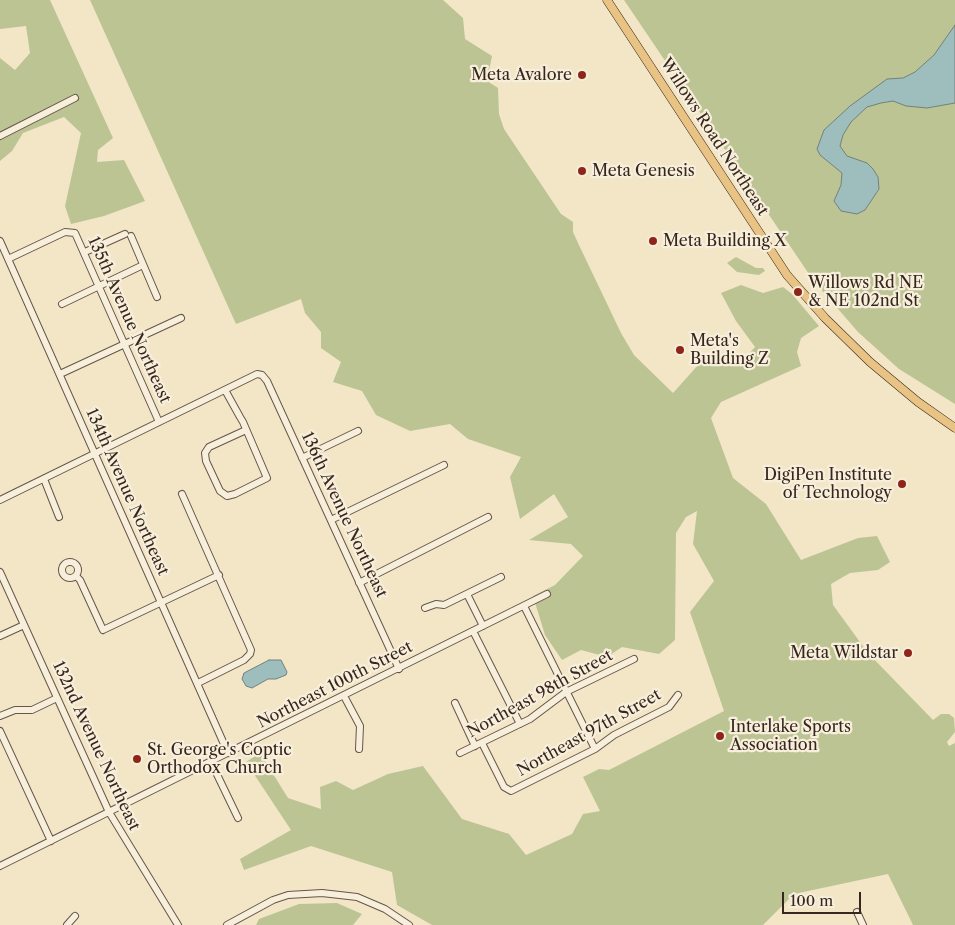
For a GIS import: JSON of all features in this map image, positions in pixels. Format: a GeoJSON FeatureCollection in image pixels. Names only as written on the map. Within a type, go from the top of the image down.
{"type":"FeatureCollection","features":[{"type":"Feature","properties":{"kind":"main road","name":"Willows Road Northeast"},"geometry":{"type":"LineString","coordinates":[[606,0],[787,275],[825,318],[862,355],[918,402],[955,428]]}},
{"type":"Feature","properties":{"kind":"street"},"geometry":{"type":"LineString","coordinates":[[0,136],[76,98]]}},
{"type":"Feature","properties":{"kind":"street","name":"135th Avenue Northeast"},"geometry":{"type":"LineString","coordinates":[[8,259],[65,232],[72,231],[78,236],[159,422]]}},
{"type":"Feature","properties":{"kind":"street"},"geometry":{"type":"LineString","coordinates":[[85,252],[128,235],[157,297]]}},
{"type":"Feature","properties":{"kind":"street","name":"134th Avenue Northeast"},"geometry":{"type":"LineString","coordinates":[[0,241],[228,753]]}},
{"type":"Feature","properties":{"kind":"street"},"geometry":{"type":"LineString","coordinates":[[62,304],[143,266]]}},
{"type":"Feature","properties":{"kind":"street"},"geometry":{"type":"LineString","coordinates":[[60,374],[181,318]]}},
{"type":"Feature","properties":{"kind":"street","name":"136th Avenue Northeast"},"geometry":{"type":"LineString","coordinates":[[225,390],[257,374],[262,375],[267,381],[399,668]]}},
{"type":"Feature","properties":{"kind":"street"},"geometry":{"type":"LineString","coordinates":[[0,500],[225,390],[246,430],[267,478],[235,494],[227,496],[220,492],[206,460],[205,453],[209,447],[246,430]]}},
{"type":"Feature","properties":{"kind":"street"},"geometry":{"type":"LineString","coordinates":[[302,458],[358,431]]}},
{"type":"Feature","properties":{"kind":"street"},"geometry":{"type":"LineString","coordinates":[[331,520],[444,465]]}},
{"type":"Feature","properties":{"kind":"street"},"geometry":{"type":"LineString","coordinates":[[44,479],[59,518]]}},
{"type":"Feature","properties":{"kind":"street"},"geometry":{"type":"LineString","coordinates":[[182,494],[250,645],[250,654],[244,660],[198,683]]}},
{"type":"Feature","properties":{"kind":"street"},"geometry":{"type":"LineString","coordinates":[[359,583],[488,517]]}},
{"type":"Feature","properties":{"kind":"street","name":"132nd Avenue Northeast"},"geometry":{"type":"LineString","coordinates":[[0,572],[3,586],[24,625],[109,812],[178,925]]}},
{"type":"Feature","properties":{"kind":"street"},"geometry":{"type":"LineString","coordinates":[[76,576],[80,580],[103,630],[219,575]]}},
{"type":"Feature","properties":{"kind":"street"},"geometry":{"type":"LineString","coordinates":[[425,608],[436,604],[444,605],[501,577]]}},
{"type":"Feature","properties":{"kind":"street"},"geometry":{"type":"LineString","coordinates":[[467,594],[482,626]]}},
{"type":"Feature","properties":{"kind":"street","name":"Northeast 100th Street"},"geometry":{"type":"LineString","coordinates":[[0,866],[547,594]]}},
{"type":"Feature","properties":{"kind":"street"},"geometry":{"type":"LineString","coordinates":[[524,606],[595,749]]}},
{"type":"Feature","properties":{"kind":"street"},"geometry":{"type":"LineString","coordinates":[[0,636],[24,625]]}},
{"type":"Feature","properties":{"kind":"street"},"geometry":{"type":"LineString","coordinates":[[473,631],[520,724]]}},
{"type":"Feature","properties":{"kind":"street","name":"Northeast 98th Street"},"geometry":{"type":"LineString","coordinates":[[460,753],[530,719],[566,692],[634,659]]}},
{"type":"Feature","properties":{"kind":"street","name":"Northeast 97th Street"},"geometry":{"type":"LineString","coordinates":[[479,744],[504,787],[511,790],[595,749],[614,735],[669,707],[678,695]]}},
{"type":"Feature","properties":{"kind":"street"},"geometry":{"type":"LineString","coordinates":[[344,696],[360,726],[359,749]]}},
{"type":"Feature","properties":{"kind":"street"},"geometry":{"type":"LineString","coordinates":[[0,716],[15,710],[32,710],[57,698]]}},
{"type":"Feature","properties":{"kind":"street"},"geometry":{"type":"LineString","coordinates":[[455,704],[479,744]]}},
{"type":"Feature","properties":{"kind":"street"},"geometry":{"type":"LineString","coordinates":[[0,731],[51,841]]}},
{"type":"Feature","properties":{"kind":"street"},"geometry":{"type":"LineString","coordinates":[[211,762],[238,818]]}},
{"type":"Feature","properties":{"kind":"street"},"geometry":{"type":"LineString","coordinates":[[227,925],[257,907],[288,896],[322,893],[357,897],[384,909],[410,925]]}},
{"type":"Feature","properties":{"kind":"street"},"geometry":{"type":"LineString","coordinates":[[857,912],[864,925]]}},
{"type":"Feature","properties":{"kind":"street"},"geometry":{"type":"LineString","coordinates":[[68,925],[75,916]]}},
{"type":"Feature","properties":{"kind":"green space"},"geometry":{"type":"Polygon","coordinates":[[[0,0],[50,0],[113,138],[98,150],[97,162],[124,160],[145,201],[104,216],[71,224],[65,206],[81,133],[64,117],[23,133],[12,151],[0,161],[0,58],[15,70],[30,53],[26,26],[0,29],[0,0]]]}},
{"type":"Feature","properties":{"kind":"green space"},"geometry":{"type":"Polygon","coordinates":[[[90,0],[443,0],[463,18],[465,39],[492,56],[487,81],[498,88],[499,114],[504,129],[561,214],[573,222],[573,232],[621,333],[634,355],[673,393],[708,354],[728,362],[747,356],[755,347],[736,321],[721,293],[741,285],[763,293],[783,287],[792,294],[819,326],[801,338],[797,352],[801,366],[721,402],[711,418],[733,478],[766,504],[801,560],[858,538],[877,536],[890,562],[878,570],[850,573],[831,584],[833,605],[868,653],[933,720],[941,714],[949,714],[954,718],[955,732],[947,742],[949,746],[955,743],[955,925],[913,925],[888,874],[794,894],[763,925],[432,925],[397,905],[392,872],[311,846],[244,870],[240,859],[291,830],[246,762],[260,753],[288,798],[321,809],[320,787],[336,781],[353,790],[388,774],[423,766],[462,819],[509,834],[526,855],[572,834],[583,814],[600,811],[583,777],[599,769],[609,770],[724,711],[690,612],[714,581],[693,544],[697,511],[686,517],[676,533],[675,640],[659,654],[622,647],[607,657],[581,650],[562,660],[545,635],[533,596],[555,585],[583,556],[571,544],[529,540],[568,517],[554,494],[520,519],[510,477],[521,457],[468,439],[450,424],[410,431],[376,415],[362,391],[333,382],[341,362],[321,348],[321,332],[305,313],[301,299],[236,324],[90,0]]]}},
{"type":"Feature","properties":{"kind":"green space"},"geometry":{"type":"Polygon","coordinates":[[[624,0],[955,0],[955,404],[899,369],[858,332],[813,280],[624,0]]]}},
{"type":"Feature","properties":{"kind":"green space"},"geometry":{"type":"Polygon","coordinates":[[[736,257],[756,268],[763,268],[765,271],[759,275],[737,272],[727,263],[736,257]]]}},
{"type":"Feature","properties":{"kind":"green space"},"geometry":{"type":"Polygon","coordinates":[[[337,903],[362,914],[353,925],[256,925],[259,919],[299,904],[337,903]]]}},
{"type":"Feature","properties":{"kind":"water"},"geometry":{"type":"Polygon","coordinates":[[[955,25],[955,103],[927,108],[906,106],[893,101],[881,103],[867,107],[851,122],[843,135],[840,146],[847,156],[867,163],[873,169],[878,177],[879,189],[865,210],[857,214],[841,211],[834,201],[841,185],[842,173],[820,155],[817,149],[824,130],[850,106],[887,79],[903,78],[915,72],[934,55],[955,25]]]}},
{"type":"Feature","properties":{"kind":"water"},"geometry":{"type":"Polygon","coordinates":[[[269,660],[281,660],[287,672],[286,675],[276,679],[268,679],[252,688],[246,686],[242,679],[244,673],[269,660]]]}},
{"type":"Feature","properties":{"kind":"place","name":"Meta Avalore"},"geometry":{"type":"Point","coordinates":[582,75]}},
{"type":"Feature","properties":{"kind":"place","name":"Meta Genesis"},"geometry":{"type":"Point","coordinates":[582,171]}},
{"type":"Feature","properties":{"kind":"place","name":"Meta Building X"},"geometry":{"type":"Point","coordinates":[653,241]}},
{"type":"Feature","properties":{"kind":"place","name":"Willows Rd NE & NE 102nd St"},"geometry":{"type":"Point","coordinates":[798,292]}},
{"type":"Feature","properties":{"kind":"place","name":"Meta's Building Z"},"geometry":{"type":"Point","coordinates":[680,350]}},
{"type":"Feature","properties":{"kind":"place","name":"DigiPen Institute of Technology"},"geometry":{"type":"Point","coordinates":[902,484]}},
{"type":"Feature","properties":{"kind":"place","name":"Meta Wildstar"},"geometry":{"type":"Point","coordinates":[908,653]}},
{"type":"Feature","properties":{"kind":"place","name":"Interlake Sports Association"},"geometry":{"type":"Point","coordinates":[720,736]}},
{"type":"Feature","properties":{"kind":"place","name":"St. George's Coptic Orthodox Church"},"geometry":{"type":"Point","coordinates":[137,759]}}]}
